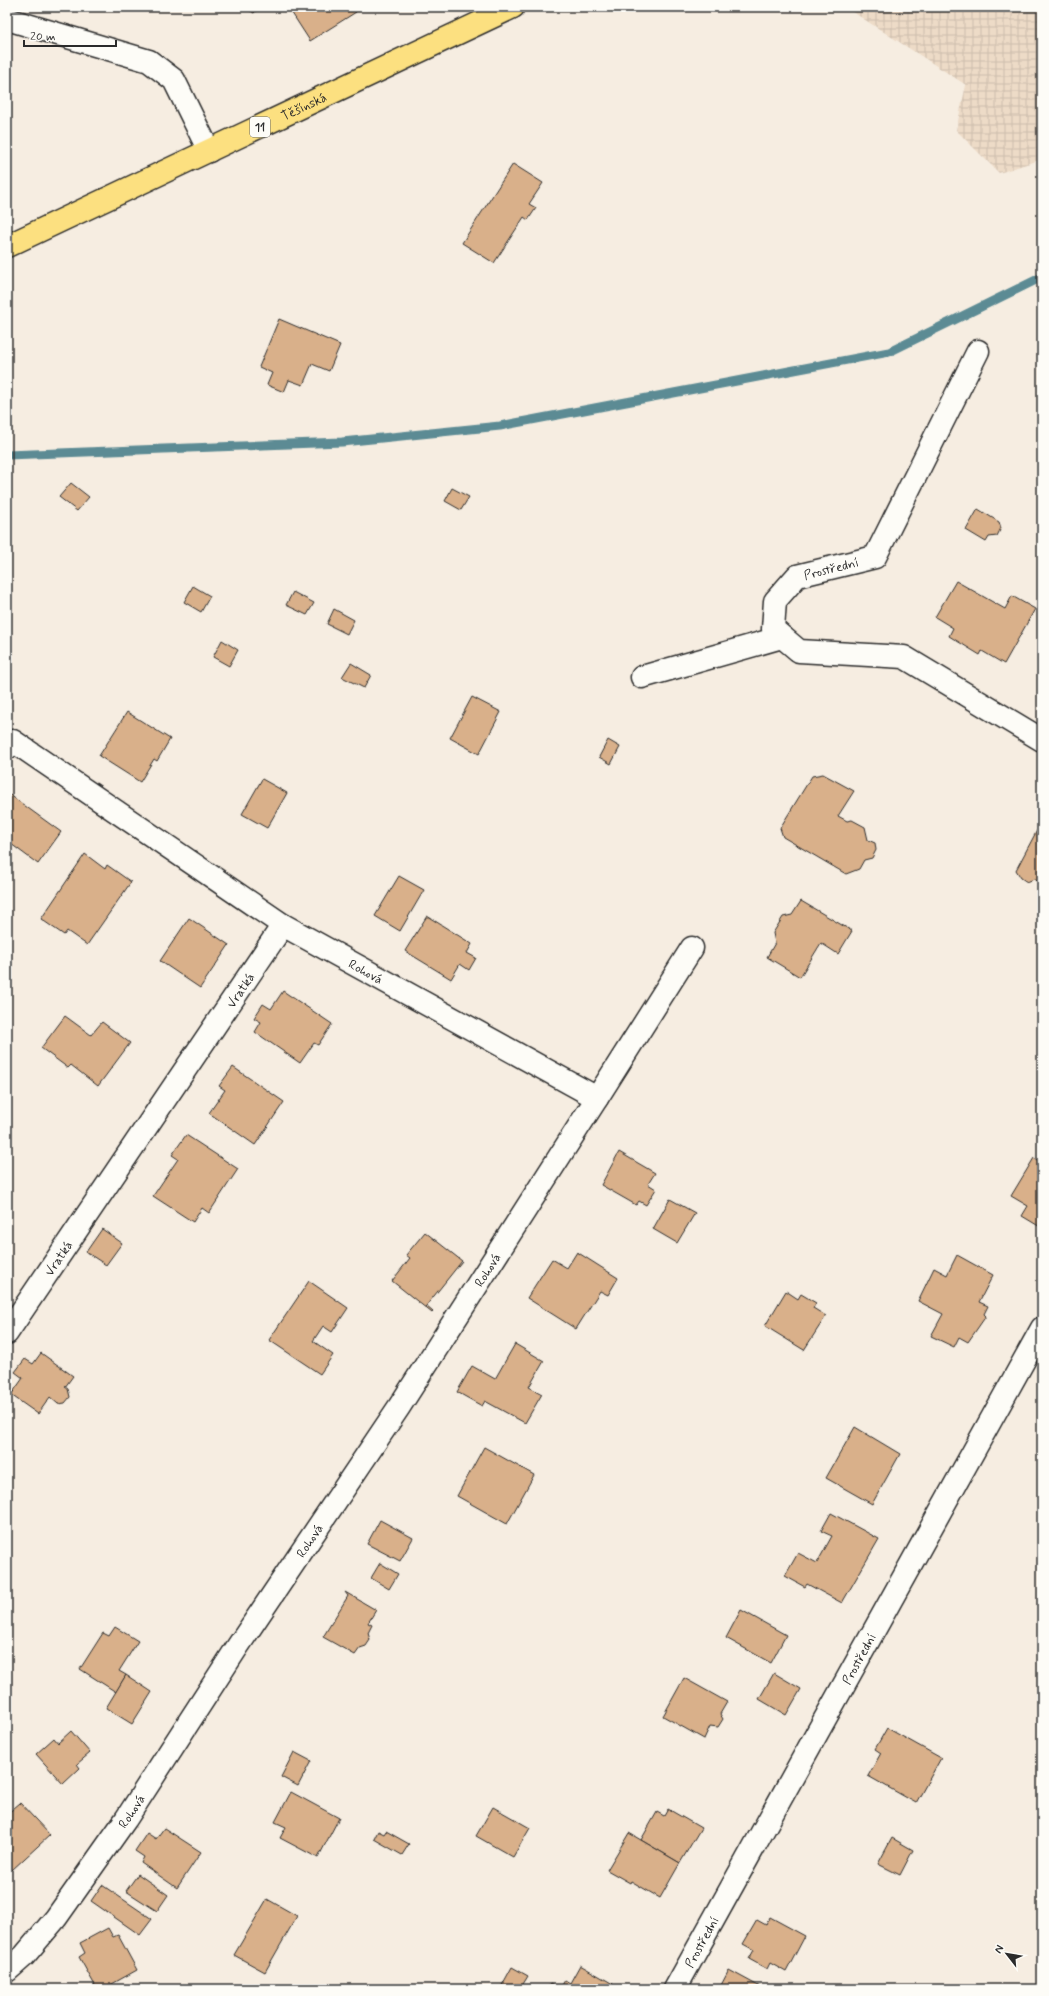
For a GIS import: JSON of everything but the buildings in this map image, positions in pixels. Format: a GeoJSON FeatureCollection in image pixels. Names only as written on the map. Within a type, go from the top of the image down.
{"type":"FeatureCollection","features":[{"type":"Feature","properties":{"kind":"main road","name":"Těšínská"},"geometry":{"type":"LineString","coordinates":[[7,246],[513,7]]}},
{"type":"Feature","properties":{"kind":"street"},"geometry":{"type":"LineString","coordinates":[[7,19],[148,61],[174,80],[209,151]]}},
{"type":"Feature","properties":{"kind":"street","name":"Prostřední"},"geometry":{"type":"LineString","coordinates":[[978,351],[875,557],[797,576],[775,601],[773,629],[799,651],[904,657],[1042,740]]}},
{"type":"Feature","properties":{"kind":"street"},"geometry":{"type":"LineString","coordinates":[[642,677],[782,637]]}},
{"type":"Feature","properties":{"kind":"street"},"geometry":{"type":"LineString","coordinates":[[7,748],[13,740],[283,925]]}},
{"type":"Feature","properties":{"kind":"street","name":"Rohová"},"geometry":{"type":"LineString","coordinates":[[283,925],[596,1098]]}},
{"type":"Feature","properties":{"kind":"street","name":"Vratká"},"geometry":{"type":"LineString","coordinates":[[7,1333],[283,925]]}},
{"type":"Feature","properties":{"kind":"street","name":"Rohová"},"geometry":{"type":"LineString","coordinates":[[7,1971],[24,1956],[56,1918],[126,1819],[242,1639],[399,1407],[692,948]]}},
{"type":"Feature","properties":{"kind":"street","name":"Prostřední"},"geometry":{"type":"LineString","coordinates":[[675,1989],[1042,1328]]}},
{"type":"Feature","properties":{"kind":"shaded area"},"geometry":{"type":"Polygon","coordinates":[[[845,7],[1042,7],[1042,159],[999,173],[956,130],[966,85],[845,7]]]}},
{"type":"Feature","properties":{"kind":"waterway"},"geometry":{"type":"LineString","coordinates":[[7,455],[342,442],[500,426],[889,352],[1042,277]]}}]}
